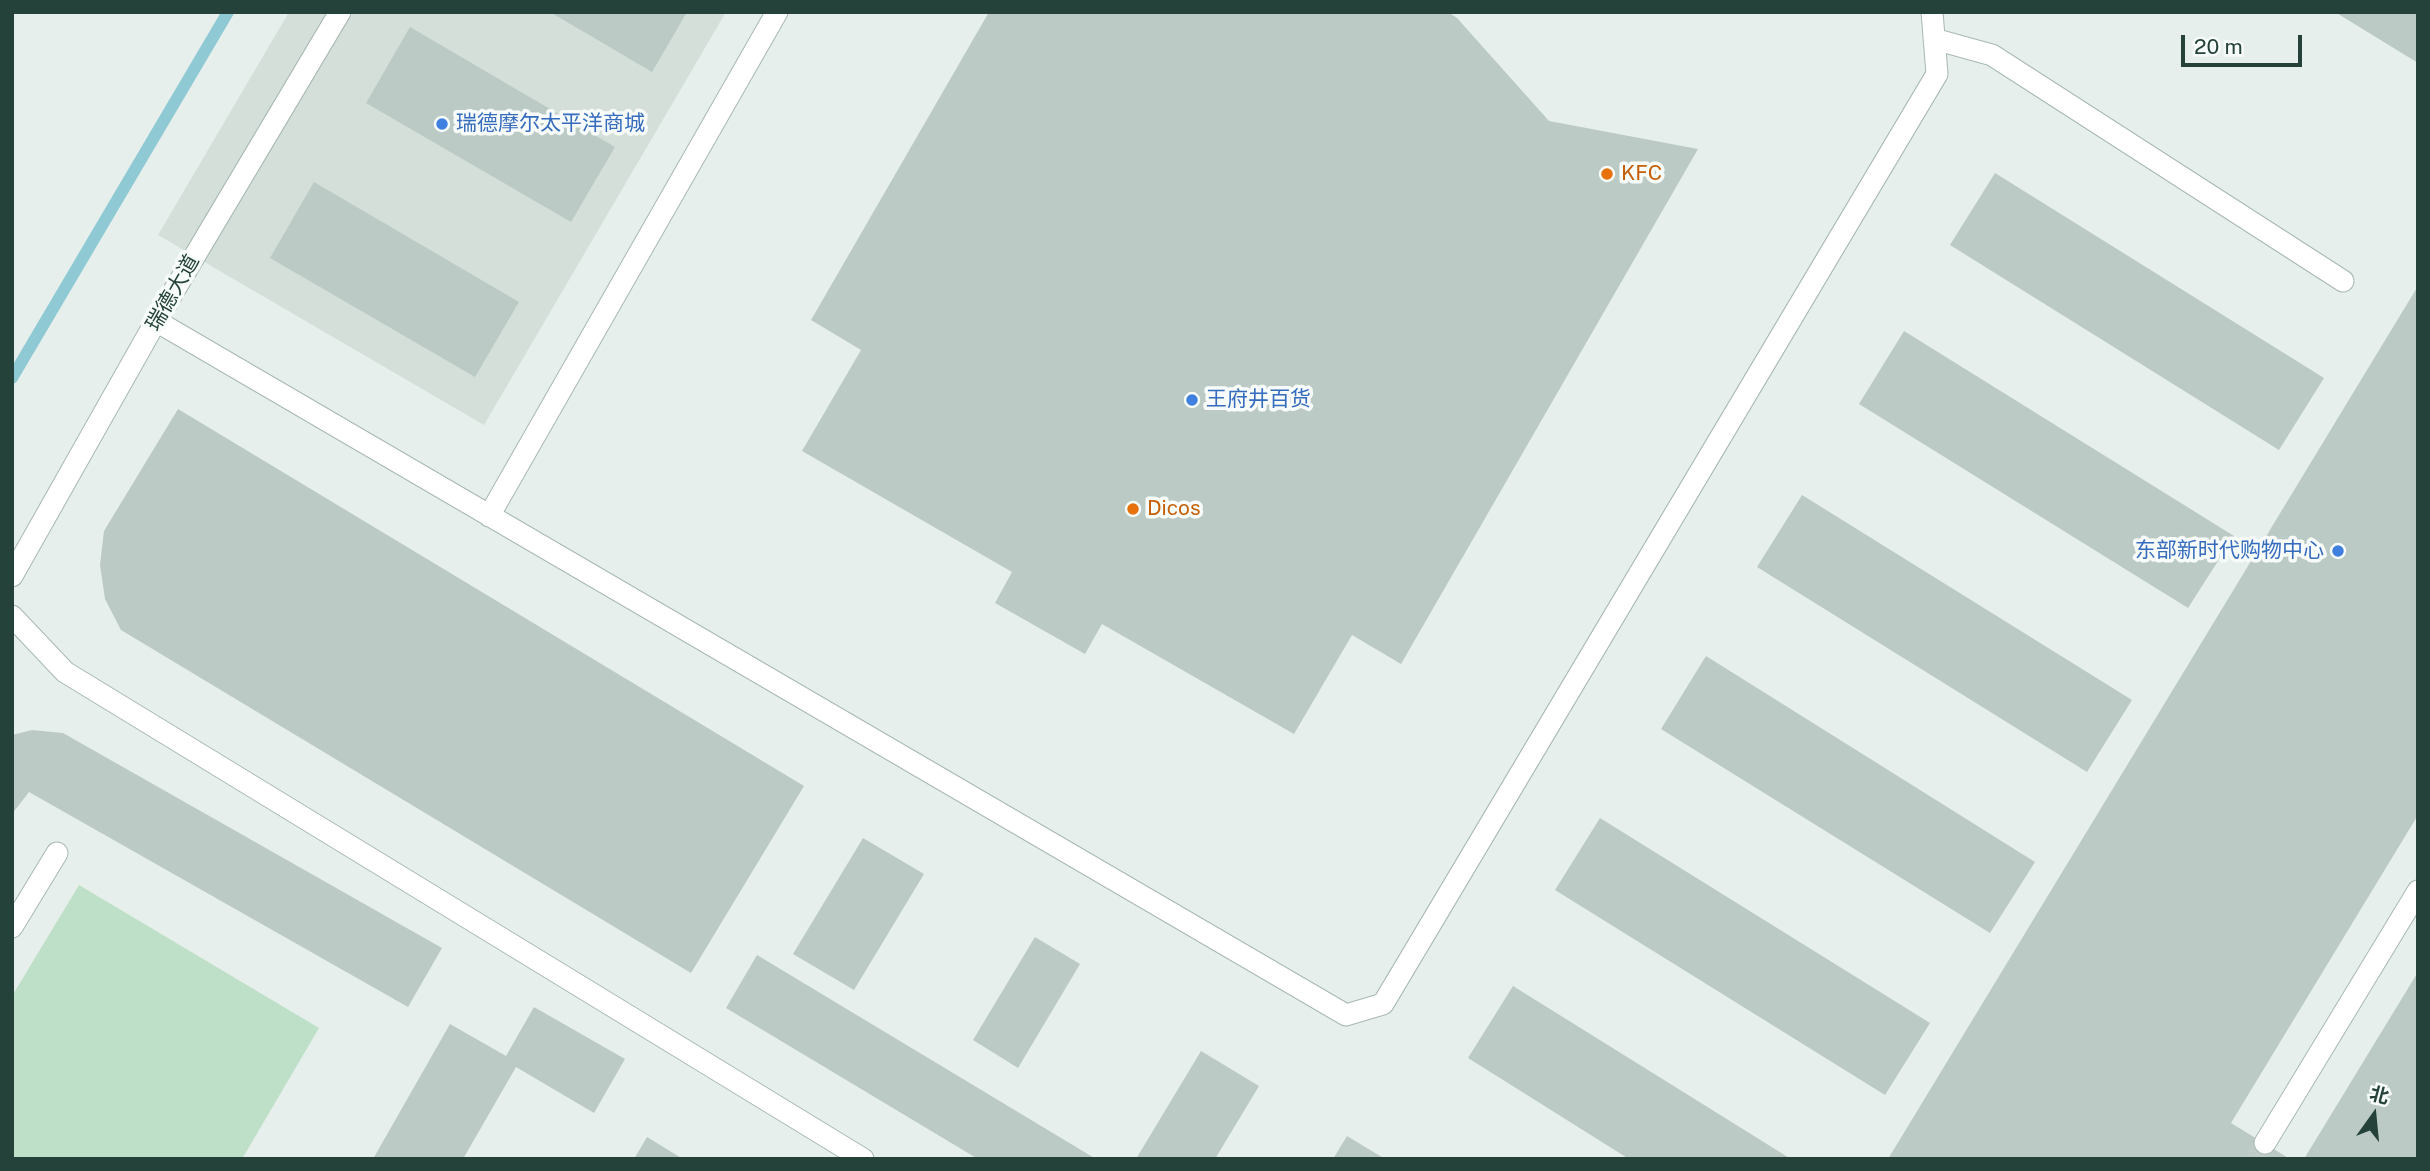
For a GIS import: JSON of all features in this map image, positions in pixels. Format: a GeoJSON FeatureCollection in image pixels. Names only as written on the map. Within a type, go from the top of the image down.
{"type":"FeatureCollection","features":[{"type":"Feature","properties":{"kind":"street","name":"瑞德大道"},"geometry":{"type":"LineString","coordinates":[[12,576],[156,321],[340,12]]}},
{"type":"Feature","properties":{"kind":"street"},"geometry":{"type":"LineString","coordinates":[[489,516],[777,12]]}},
{"type":"Feature","properties":{"kind":"street"},"geometry":{"type":"LineString","coordinates":[[156,321],[1346,1015],[1383,1004],[1937,74],[1932,12]]}},
{"type":"Feature","properties":{"kind":"street"},"geometry":{"type":"LineString","coordinates":[[1934,40],[1992,55],[2343,281]]}},
{"type":"Feature","properties":{"kind":"street"},"geometry":{"type":"LineString","coordinates":[[12,616],[65,672],[863,1159]]}},
{"type":"Feature","properties":{"kind":"street"},"geometry":{"type":"LineString","coordinates":[[12,927],[57,853]]}},
{"type":"Feature","properties":{"kind":"street"},"geometry":{"type":"LineString","coordinates":[[2265,1143],[2418,891]]}},
{"type":"Feature","properties":{"kind":"shaded area","name":"瑞德摩尔太平洋商城"},"geometry":{"type":"Polygon","coordinates":[[[289,12],[726,12],[484,425],[158,235],[289,12]]]}},
{"type":"Feature","properties":{"kind":"green space"},"geometry":{"type":"Polygon","coordinates":[[[79,885],[319,1028],[242,1159],[12,1159],[12,996],[79,885]]]}},
{"type":"Feature","properties":{"kind":"building"},"geometry":{"type":"Polygon","coordinates":[[[550,12],[687,12],[652,72],[550,12]]]}},
{"type":"Feature","properties":{"kind":"building","name":"王府井百货"},"geometry":{"type":"Polygon","coordinates":[[[989,12],[1448,12],[1457,18],[1549,121],[1698,149],[1401,664],[1352,635],[1294,734],[1102,624],[1085,654],[995,603],[1012,572],[802,451],[861,350],[811,320],[989,12]]]}},
{"type":"Feature","properties":{"kind":"building"},"geometry":{"type":"Polygon","coordinates":[[[2335,12],[2418,12],[2418,63],[2335,12]]]}},
{"type":"Feature","properties":{"kind":"building"},"geometry":{"type":"Polygon","coordinates":[[[410,27],[615,147],[571,222],[366,103],[410,27]]]}},
{"type":"Feature","properties":{"kind":"building"},"geometry":{"type":"Polygon","coordinates":[[[1995,173],[2324,378],[2279,450],[1950,245],[1995,173]]]}},
{"type":"Feature","properties":{"kind":"building"},"geometry":{"type":"Polygon","coordinates":[[[314,182],[519,302],[475,377],[270,258],[314,182]]]}},
{"type":"Feature","properties":{"kind":"building","name":"东部新时代购物中心"},"geometry":{"type":"Polygon","coordinates":[[[2418,286],[2418,815],[2231,1123],[2290,1159],[1888,1159],[2418,286]]]}},
{"type":"Feature","properties":{"kind":"building"},"geometry":{"type":"Polygon","coordinates":[[[1904,331],[2234,536],[2188,608],[1859,404],[1904,331]]]}},
{"type":"Feature","properties":{"kind":"building"},"geometry":{"type":"Polygon","coordinates":[[[178,409],[804,786],[691,973],[121,630],[105,599],[100,565],[104,531],[178,409]]]}},
{"type":"Feature","properties":{"kind":"building"},"geometry":{"type":"Polygon","coordinates":[[[1802,495],[2132,700],[2087,772],[1757,567],[1802,495]]]}},
{"type":"Feature","properties":{"kind":"building"},"geometry":{"type":"Polygon","coordinates":[[[1706,656],[2035,862],[1990,933],[1661,729],[1706,656]]]}},
{"type":"Feature","properties":{"kind":"building"},"geometry":{"type":"Polygon","coordinates":[[[32,730],[63,733],[442,948],[408,1007],[29,792],[12,814],[12,735],[32,730]]]}},
{"type":"Feature","properties":{"kind":"building"},"geometry":{"type":"Polygon","coordinates":[[[1600,818],[1930,1023],[1885,1095],[1555,890],[1600,818]]]}},
{"type":"Feature","properties":{"kind":"building"},"geometry":{"type":"Polygon","coordinates":[[[863,838],[924,874],[854,990],[793,954],[863,838]]]}},
{"type":"Feature","properties":{"kind":"building"},"geometry":{"type":"Polygon","coordinates":[[[1035,937],[1080,964],[1018,1068],[973,1040],[1035,937]]]}},
{"type":"Feature","properties":{"kind":"building"},"geometry":{"type":"Polygon","coordinates":[[[757,955],[1096,1159],[978,1159],[726,1008],[757,955]]]}},
{"type":"Feature","properties":{"kind":"building"},"geometry":{"type":"Polygon","coordinates":[[[2418,972],[2418,1159],[2304,1159],[2418,972]]]}},
{"type":"Feature","properties":{"kind":"building"},"geometry":{"type":"Polygon","coordinates":[[[1513,986],[1791,1159],[1629,1159],[1468,1058],[1513,986]]]}},
{"type":"Feature","properties":{"kind":"building"},"geometry":{"type":"Polygon","coordinates":[[[534,1007],[625,1059],[594,1113],[516,1067],[463,1159],[373,1159],[450,1024],[506,1056],[534,1007]]]}},
{"type":"Feature","properties":{"kind":"building"},"geometry":{"type":"Polygon","coordinates":[[[1201,1051],[1259,1086],[1215,1159],[1136,1159],[1201,1051]]]}},
{"type":"Feature","properties":{"kind":"building"},"geometry":{"type":"Polygon","coordinates":[[[1347,1136],[1385,1159],[1333,1159],[1347,1136]]]}},
{"type":"Feature","properties":{"kind":"building"},"geometry":{"type":"Polygon","coordinates":[[[647,1137],[683,1159],[634,1159],[647,1137]]]}},
{"type":"Feature","properties":{"kind":"waterway"},"geometry":{"type":"LineString","coordinates":[[12,378],[228,12]]}},
{"type":"Feature","properties":{"kind":"tunnel"},"geometry":{"type":"LineString","coordinates":[[2255,1159],[2265,1143]]}},
{"type":"Feature","properties":{"kind":"place","name":"瑞德摩尔太平洋商城"},"geometry":{"type":"Point","coordinates":[442,124]}},
{"type":"Feature","properties":{"kind":"place","name":"KFC"},"geometry":{"type":"Point","coordinates":[1607,174]}},
{"type":"Feature","properties":{"kind":"place","name":"王府井百货"},"geometry":{"type":"Point","coordinates":[1192,400]}},
{"type":"Feature","properties":{"kind":"place","name":"Dicos"},"geometry":{"type":"Point","coordinates":[1133,509]}},
{"type":"Feature","properties":{"kind":"place","name":"东部新时代购物中心"},"geometry":{"type":"Point","coordinates":[2338,551]}}]}
